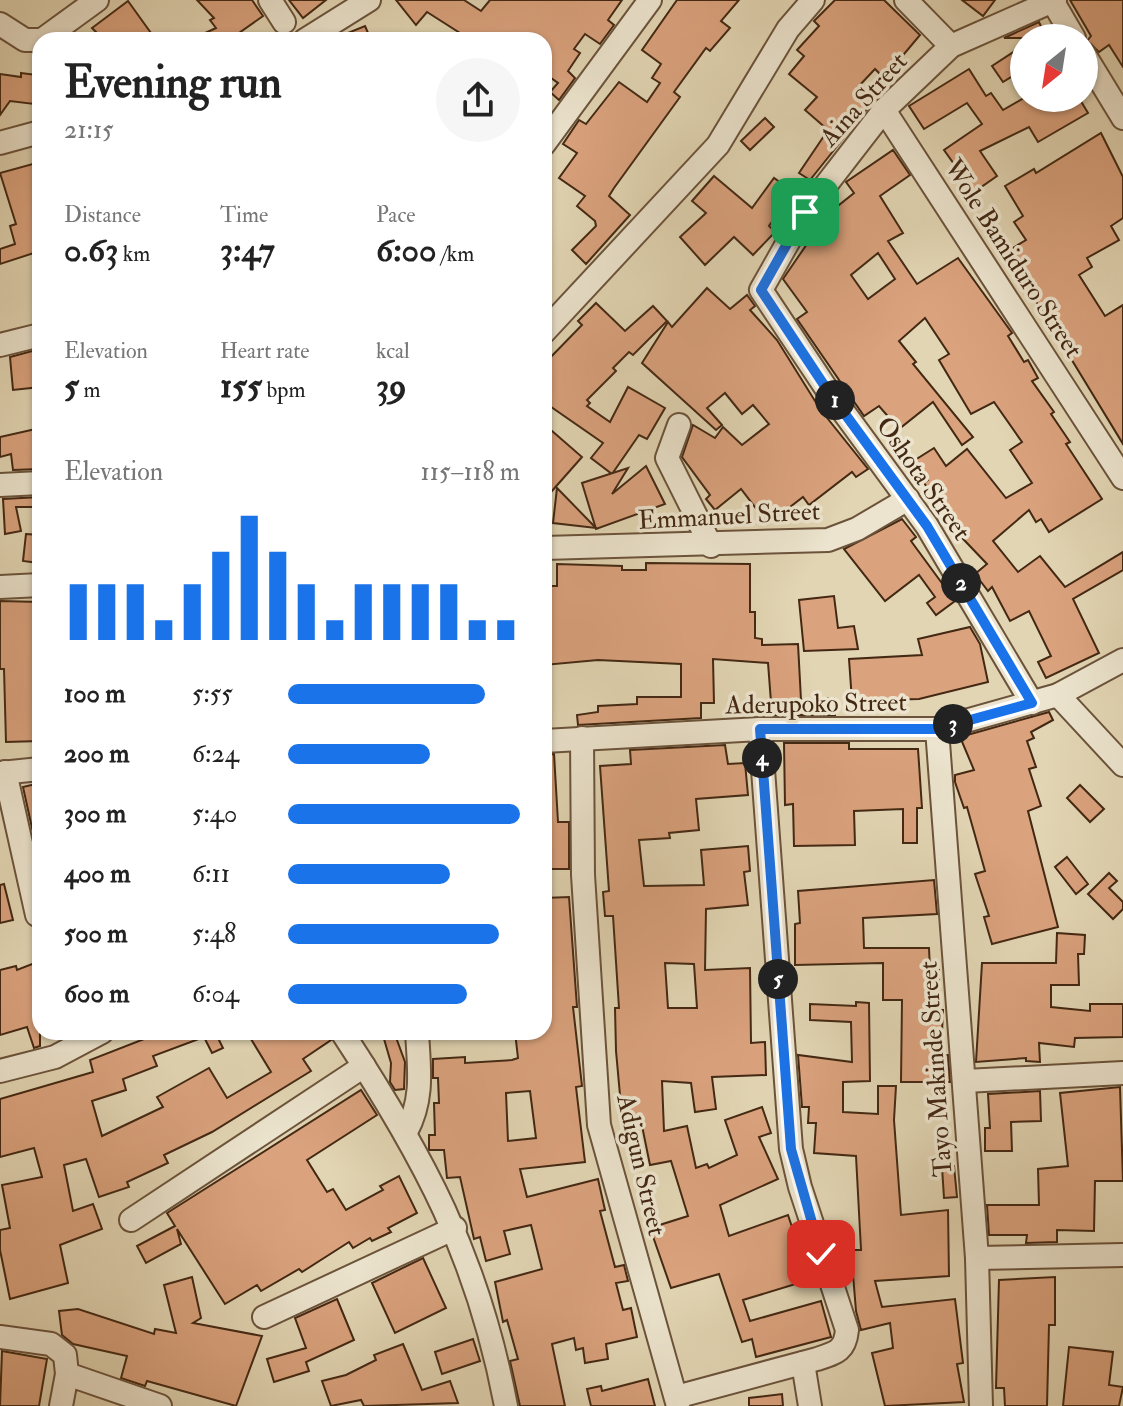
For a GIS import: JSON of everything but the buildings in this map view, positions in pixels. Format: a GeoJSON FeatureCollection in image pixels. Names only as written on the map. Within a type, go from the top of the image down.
{"type":"FeatureCollection","features":[{"type":"Feature","properties":{"kind":"street"},"geometry":{"type":"LineString","coordinates":[[52,32],[97,0]]}},
{"type":"Feature","properties":{"kind":"street"},"geometry":{"type":"LineString","coordinates":[[270,0],[284,22]]}},
{"type":"Feature","properties":{"kind":"street"},"geometry":{"type":"LineString","coordinates":[[318,32],[369,0]]}},
{"type":"Feature","properties":{"kind":"street"},"geometry":{"type":"LineString","coordinates":[[552,133],[650,0]]}},
{"type":"Feature","properties":{"kind":"street"},"geometry":{"type":"LineString","coordinates":[[552,323],[718,145],[788,29],[813,0]]}},
{"type":"Feature","properties":{"kind":"street"},"geometry":{"type":"LineString","coordinates":[[906,0],[951,46]]}},
{"type":"Feature","properties":{"kind":"street"},"geometry":{"type":"LineString","coordinates":[[1054,1],[1066,24]]}},
{"type":"Feature","properties":{"kind":"street","name":"Aina Street"},"geometry":{"type":"LineString","coordinates":[[761,290],[805,212],[884,110],[951,46],[1054,1]]}},
{"type":"Feature","properties":{"kind":"street"},"geometry":{"type":"LineString","coordinates":[[0,24],[25,40],[32,40]]}},
{"type":"Feature","properties":{"kind":"street"},"geometry":{"type":"LineString","coordinates":[[1098,77],[1123,118]]}},
{"type":"Feature","properties":{"kind":"street","name":"Wole Bamiduro Street"},"geometry":{"type":"LineString","coordinates":[[884,110],[1123,478]]}},
{"type":"Feature","properties":{"kind":"street"},"geometry":{"type":"LineString","coordinates":[[0,143],[32,134]]}},
{"type":"Feature","properties":{"kind":"street","name":"Oshota Street"},"geometry":{"type":"LineString","coordinates":[[761,290],[826,388],[927,526],[1032,703]]}},
{"type":"Feature","properties":{"kind":"street"},"geometry":{"type":"LineString","coordinates":[[0,345],[32,337]]}},
{"type":"Feature","properties":{"kind":"street"},"geometry":{"type":"LineString","coordinates":[[679,425],[667,458],[711,546]]}},
{"type":"Feature","properties":{"kind":"street"},"geometry":{"type":"LineString","coordinates":[[0,485],[32,483]]}},
{"type":"Feature","properties":{"kind":"street","name":"Emmanuel Street"},"geometry":{"type":"LineString","coordinates":[[552,548],[711,546],[828,540],[857,529],[908,499]]}},
{"type":"Feature","properties":{"kind":"street"},"geometry":{"type":"LineString","coordinates":[[0,587],[32,585]]}},
{"type":"Feature","properties":{"kind":"street","name":"Aderupoko Street"},"geometry":{"type":"LineString","coordinates":[[552,740],[760,729],[937,729],[1058,695],[1123,660]]}},
{"type":"Feature","properties":{"kind":"street"},"geometry":{"type":"LineString","coordinates":[[1058,695],[1123,765]]}},
{"type":"Feature","properties":{"kind":"street"},"geometry":{"type":"LineString","coordinates":[[677,1402],[837,1353],[845,1345],[847,1330],[800,1187],[791,1149],[760,729]]}},
{"type":"Feature","properties":{"kind":"street","name":"Tayo Makinde Street"},"geometry":{"type":"LineString","coordinates":[[937,729],[977,1258],[981,1406]]}},
{"type":"Feature","properties":{"kind":"street","name":"Adigun Street"},"geometry":{"type":"LineString","coordinates":[[582,738],[583,875],[599,1125],[677,1402]]}},
{"type":"Feature","properties":{"kind":"street"},"geometry":{"type":"LineString","coordinates":[[32,770],[2,772],[32,895]]}},
{"type":"Feature","properties":{"kind":"street"},"geometry":{"type":"LineString","coordinates":[[0,1071],[55,1057],[87,1040]]}},
{"type":"Feature","properties":{"kind":"street"},"geometry":{"type":"LineString","coordinates":[[347,1040],[406,1132],[455,1228],[478,1290],[506,1406]]}},
{"type":"Feature","properties":{"kind":"street"},"geometry":{"type":"LineString","coordinates":[[406,1132],[417,1113],[421,1090],[418,1040]]}},
{"type":"Feature","properties":{"kind":"street"},"geometry":{"type":"LineString","coordinates":[[131,1220],[364,1066]]}},
{"type":"Feature","properties":{"kind":"street"},"geometry":{"type":"LineString","coordinates":[[965,1081],[1123,1073]]}},
{"type":"Feature","properties":{"kind":"street"},"geometry":{"type":"LineString","coordinates":[[264,1317],[455,1228]]}},
{"type":"Feature","properties":{"kind":"street"},"geometry":{"type":"LineString","coordinates":[[977,1258],[1123,1255]]}},
{"type":"Feature","properties":{"kind":"street"},"geometry":{"type":"LineString","coordinates":[[0,1337],[51,1344],[65,1355],[67,1374],[61,1406]]}},
{"type":"Feature","properties":{"kind":"street"},"geometry":{"type":"LineString","coordinates":[[803,1363],[810,1406]]}},
{"type":"Feature","properties":{"kind":"street"},"geometry":{"type":"LineString","coordinates":[[67,1374],[160,1406]]}},
{"type":"Feature","properties":{"kind":"route"},"geometry":{"type":"LineString","coordinates":[[805,212],[761,290],[826,388],[927,526],[1032,703],[937,729],[760,729],[791,1149],[821,1254]]}}]}
